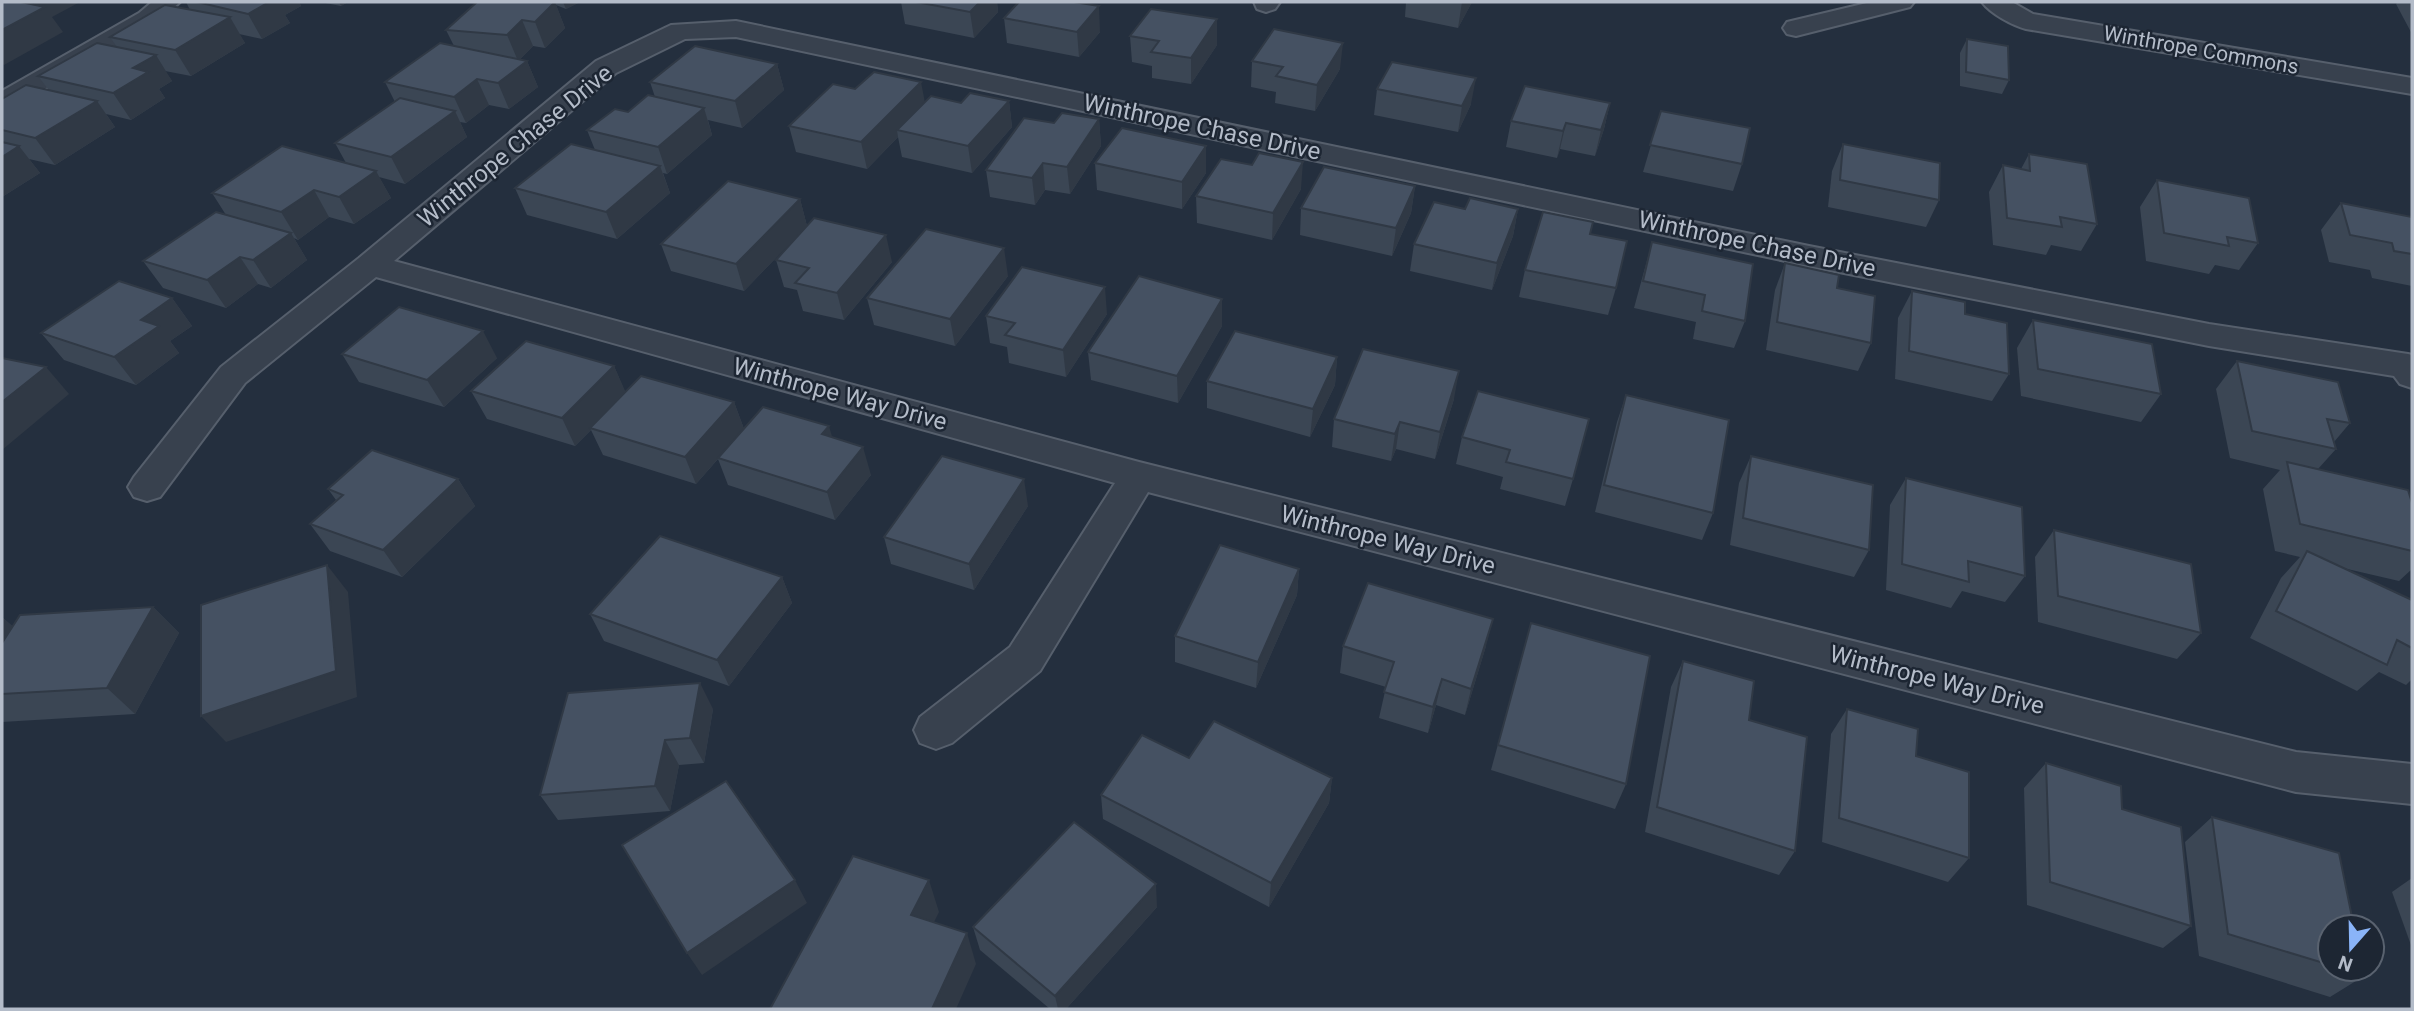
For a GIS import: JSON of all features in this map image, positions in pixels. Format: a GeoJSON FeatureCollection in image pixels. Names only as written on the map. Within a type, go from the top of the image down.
{"type":"FeatureCollection","features":[{"type":"Feature","properties":{"kind":"street"},"geometry":{"type":"LineString","coordinates":[[2,102],[148,18],[167,2]]}},
{"type":"Feature","properties":{"kind":"street"},"geometry":{"type":"LineString","coordinates":[[1796,28],[1901,2]]}},
{"type":"Feature","properties":{"kind":"street","name":"Winthrope Commons"},"geometry":{"type":"LineString","coordinates":[[1995,2],[2026,21],[2412,86]]}},
{"type":"Feature","properties":{"kind":"street","name":"Winthrope Chase Drive"},"geometry":{"type":"LineString","coordinates":[[147,487],[233,375],[370,265],[606,67],[680,31],[736,29],[1809,256],[2209,335],[2408,366],[2412,376]]}},
{"type":"Feature","properties":{"kind":"street","name":"Winthrope Way Drive"},"geometry":{"type":"LineString","coordinates":[[370,265],[1139,476],[2296,772],[2412,784]]}},
{"type":"Feature","properties":{"kind":"street"},"geometry":{"type":"LineString","coordinates":[[936,730],[1025,659],[1139,476]]}},
{"type":"Feature","properties":{"kind":"building"},"geometry":{"type":"Polygon","coordinates":[[[2,2],[21,2],[45,7],[2,30],[2,2]]]}},
{"type":"Feature","properties":{"kind":"building"},"geometry":{"type":"Polygon","coordinates":[[[197,2],[269,2],[248,14],[197,2]]]}},
{"type":"Feature","properties":{"kind":"building"},"geometry":{"type":"Polygon","coordinates":[[[477,2],[555,2],[535,22],[522,20],[507,35],[446,30],[477,2]]]}},
{"type":"Feature","properties":{"kind":"building"},"geometry":{"type":"Polygon","coordinates":[[[916,2],[980,2],[970,12],[916,2]]]}},
{"type":"Feature","properties":{"kind":"building"},"geometry":{"type":"Polygon","coordinates":[[[1019,2],[1074,2],[1099,6],[1077,32],[1004,18],[1019,2]]]}},
{"type":"Feature","properties":{"kind":"building"},"geometry":{"type":"Polygon","coordinates":[[[165,5],[230,17],[175,50],[110,37],[165,5]]]}},
{"type":"Feature","properties":{"kind":"building"},"geometry":{"type":"Polygon","coordinates":[[[1151,9],[1217,19],[1191,58],[1151,52],[1159,41],[1130,36],[1151,9]]]}},
{"type":"Feature","properties":{"kind":"building"},"geometry":{"type":"Polygon","coordinates":[[[1274,29],[1343,43],[1317,85],[1276,76],[1283,67],[1252,61],[1274,29]]]}},
{"type":"Feature","properties":{"kind":"building"},"geometry":{"type":"Polygon","coordinates":[[[1967,39],[2008,46],[2009,80],[1966,72],[1967,39]]]}},
{"type":"Feature","properties":{"kind":"building"},"geometry":{"type":"Polygon","coordinates":[[[97,43],[156,55],[133,68],[148,72],[113,93],[38,76],[97,43]]]}},
{"type":"Feature","properties":{"kind":"building"},"geometry":{"type":"Polygon","coordinates":[[[440,43],[527,61],[498,83],[477,79],[454,97],[385,82],[440,43]]]}},
{"type":"Feature","properties":{"kind":"building"},"geometry":{"type":"Polygon","coordinates":[[[695,46],[777,64],[735,101],[650,82],[695,46]]]}},
{"type":"Feature","properties":{"kind":"building"},"geometry":{"type":"Polygon","coordinates":[[[1392,62],[1476,78],[1462,106],[1377,89],[1392,62]]]}},
{"type":"Feature","properties":{"kind":"building"},"geometry":{"type":"Polygon","coordinates":[[[874,72],[921,82],[861,142],[789,126],[833,84],[855,89],[874,72]]]}},
{"type":"Feature","properties":{"kind":"building"},"geometry":{"type":"Polygon","coordinates":[[[26,85],[97,101],[35,138],[2,130],[2,99],[26,85]]]}},
{"type":"Feature","properties":{"kind":"building"},"geometry":{"type":"Polygon","coordinates":[[[1525,86],[1610,103],[1601,130],[1566,123],[1563,131],[1511,121],[1525,86]]]}},
{"type":"Feature","properties":{"kind":"building"},"geometry":{"type":"Polygon","coordinates":[[[970,93],[1009,101],[968,146],[897,130],[931,96],[961,103],[970,93]]]}},
{"type":"Feature","properties":{"kind":"building"},"geometry":{"type":"Polygon","coordinates":[[[648,95],[704,108],[658,147],[587,130],[615,109],[628,112],[648,95]]]}},
{"type":"Feature","properties":{"kind":"building"},"geometry":{"type":"Polygon","coordinates":[[[400,98],[455,111],[391,157],[335,143],[400,98]]]}},
{"type":"Feature","properties":{"kind":"building"},"geometry":{"type":"Polygon","coordinates":[[[1661,111],[1750,128],[1742,164],[1650,145],[1661,111]]]}},
{"type":"Feature","properties":{"kind":"building"},"geometry":{"type":"Polygon","coordinates":[[[1062,113],[1099,119],[1067,167],[1043,163],[1032,178],[986,170],[1024,118],[1054,123],[1062,113]]]}},
{"type":"Feature","properties":{"kind":"building"},"geometry":{"type":"Polygon","coordinates":[[[1122,128],[1206,146],[1182,182],[1095,163],[1122,128]]]}},
{"type":"Feature","properties":{"kind":"building"},"geometry":{"type":"Polygon","coordinates":[[[2,142],[19,146],[2,157],[2,142]]]}},
{"type":"Feature","properties":{"kind":"building"},"geometry":{"type":"Polygon","coordinates":[[[571,144],[660,166],[606,212],[515,188],[571,144]]]}},
{"type":"Feature","properties":{"kind":"building"},"geometry":{"type":"Polygon","coordinates":[[[1843,144],[1940,163],[1939,200],[1840,180],[1843,144]]]}},
{"type":"Feature","properties":{"kind":"building"},"geometry":{"type":"Polygon","coordinates":[[[282,146],[376,171],[339,197],[314,190],[281,212],[212,193],[282,146]]]}},
{"type":"Feature","properties":{"kind":"building"},"geometry":{"type":"Polygon","coordinates":[[[1259,153],[1303,162],[1273,213],[1196,196],[1221,159],[1252,165],[1259,153]]]}},
{"type":"Feature","properties":{"kind":"building"},"geometry":{"type":"Polygon","coordinates":[[[2029,154],[2087,164],[2097,224],[2060,217],[2062,227],[2007,218],[2003,165],[2030,171],[2029,154]]]}},
{"type":"Feature","properties":{"kind":"building"},"geometry":{"type":"Polygon","coordinates":[[[1324,167],[1415,186],[1396,228],[1301,208],[1324,167]]]}},
{"type":"Feature","properties":{"kind":"building"},"geometry":{"type":"Polygon","coordinates":[[[2157,180],[2249,198],[2258,243],[2227,237],[2229,246],[2164,233],[2157,180]]]}},
{"type":"Feature","properties":{"kind":"building"},"geometry":{"type":"Polygon","coordinates":[[[728,181],[800,199],[736,264],[661,244],[728,181]]]}},
{"type":"Feature","properties":{"kind":"building"},"geometry":{"type":"Polygon","coordinates":[[[1470,198],[1518,209],[1497,263],[1414,244],[1434,202],[1465,209],[1470,198]]]}},
{"type":"Feature","properties":{"kind":"building"},"geometry":{"type":"Polygon","coordinates":[[[2341,203],[2412,217],[2412,254],[2394,251],[2392,243],[2350,235],[2341,203]]]}},
{"type":"Feature","properties":{"kind":"building"},"geometry":{"type":"Polygon","coordinates":[[[216,212],[291,233],[253,260],[240,257],[207,280],[143,261],[216,212]]]}},
{"type":"Feature","properties":{"kind":"building"},"geometry":{"type":"Polygon","coordinates":[[[1543,212],[1593,222],[1590,234],[1627,241],[1616,288],[1525,270],[1543,212]]]}},
{"type":"Feature","properties":{"kind":"building"},"geometry":{"type":"Polygon","coordinates":[[[814,218],[886,235],[837,293],[795,283],[809,268],[776,260],[814,218]]]}},
{"type":"Feature","properties":{"kind":"building"},"geometry":{"type":"Polygon","coordinates":[[[926,229],[1004,248],[950,319],[867,298],[926,229]]]}},
{"type":"Feature","properties":{"kind":"building"},"geometry":{"type":"Polygon","coordinates":[[[1652,242],[1753,264],[1745,321],[1702,311],[1705,295],[1643,281],[1652,242]]]}},
{"type":"Feature","properties":{"kind":"building"},"geometry":{"type":"Polygon","coordinates":[[[1785,263],[1839,275],[1837,288],[1875,296],[1871,343],[1777,322],[1785,263]]]}},
{"type":"Feature","properties":{"kind":"building"},"geometry":{"type":"Polygon","coordinates":[[[1022,267],[1105,287],[1063,350],[1005,335],[1015,323],[986,316],[1022,267]]]}},
{"type":"Feature","properties":{"kind":"building"},"geometry":{"type":"Polygon","coordinates":[[[1139,276],[1222,299],[1177,376],[1088,352],[1139,276]]]}},
{"type":"Feature","properties":{"kind":"building"},"geometry":{"type":"Polygon","coordinates":[[[119,281],[172,298],[141,320],[159,326],[114,357],[41,333],[119,281]]]}},
{"type":"Feature","properties":{"kind":"building"},"geometry":{"type":"Polygon","coordinates":[[[1912,291],[1965,302],[1965,314],[2007,323],[2009,374],[1909,351],[1912,291]]]}},
{"type":"Feature","properties":{"kind":"building"},"geometry":{"type":"Polygon","coordinates":[[[399,307],[483,331],[427,380],[342,354],[399,307]]]}},
{"type":"Feature","properties":{"kind":"building"},"geometry":{"type":"Polygon","coordinates":[[[2033,320],[2152,344],[2161,394],[2038,369],[2033,320]]]}},
{"type":"Feature","properties":{"kind":"building"},"geometry":{"type":"Polygon","coordinates":[[[1235,331],[1337,357],[1313,409],[1207,381],[1235,331]]]}},
{"type":"Feature","properties":{"kind":"building"},"geometry":{"type":"Polygon","coordinates":[[[526,341],[614,366],[562,418],[471,391],[526,341]]]}},
{"type":"Feature","properties":{"kind":"building"},"geometry":{"type":"Polygon","coordinates":[[[1363,349],[1459,371],[1440,432],[1400,422],[1395,434],[1334,419],[1363,349]]]}},
{"type":"Feature","properties":{"kind":"building"},"geometry":{"type":"Polygon","coordinates":[[[2,358],[46,367],[2,402],[2,358]]]}},
{"type":"Feature","properties":{"kind":"building"},"geometry":{"type":"Polygon","coordinates":[[[2237,361],[2338,382],[2350,423],[2327,419],[2336,449],[2252,431],[2237,361]]]}},
{"type":"Feature","properties":{"kind":"building"},"geometry":{"type":"Polygon","coordinates":[[[641,376],[734,402],[685,457],[590,428],[641,376]]]}},
{"type":"Feature","properties":{"kind":"building"},"geometry":{"type":"Polygon","coordinates":[[[1478,391],[1589,419],[1573,479],[1506,462],[1510,450],[1462,437],[1478,391]]]}},
{"type":"Feature","properties":{"kind":"building"},"geometry":{"type":"Polygon","coordinates":[[[1626,395],[1729,420],[1713,513],[1604,485],[1626,395]]]}},
{"type":"Feature","properties":{"kind":"building"},"geometry":{"type":"Polygon","coordinates":[[[763,407],[829,426],[822,434],[863,447],[827,492],[718,458],[763,407]]]}},
{"type":"Feature","properties":{"kind":"building"},"geometry":{"type":"Polygon","coordinates":[[[372,450],[458,479],[383,550],[310,524],[343,495],[328,489],[372,450]]]}},
{"type":"Feature","properties":{"kind":"building"},"geometry":{"type":"Polygon","coordinates":[[[942,456],[1024,479],[969,564],[884,537],[942,456]]]}},
{"type":"Feature","properties":{"kind":"building"},"geometry":{"type":"Polygon","coordinates":[[[1751,456],[1873,485],[1869,550],[1743,518],[1751,456]]]}},
{"type":"Feature","properties":{"kind":"building"},"geometry":{"type":"Polygon","coordinates":[[[2287,462],[2408,490],[2412,503],[2412,551],[2300,524],[2287,462]]]}},
{"type":"Feature","properties":{"kind":"building"},"geometry":{"type":"Polygon","coordinates":[[[1906,478],[2022,507],[2025,576],[1968,561],[1969,582],[1902,564],[1906,478]]]}},
{"type":"Feature","properties":{"kind":"building"},"geometry":{"type":"Polygon","coordinates":[[[2054,530],[2191,564],[2201,633],[2058,596],[2054,530]]]}},
{"type":"Feature","properties":{"kind":"building"},"geometry":{"type":"Polygon","coordinates":[[[660,536],[782,577],[717,660],[590,614],[660,536]]]}},
{"type":"Feature","properties":{"kind":"building"},"geometry":{"type":"Polygon","coordinates":[[[1220,545],[1299,569],[1258,662],[1175,636],[1220,545]]]}},
{"type":"Feature","properties":{"kind":"building"},"geometry":{"type":"Polygon","coordinates":[[[2307,551],[2412,600],[2412,648],[2397,640],[2387,665],[2276,611],[2307,551]]]}},
{"type":"Feature","properties":{"kind":"building"},"geometry":{"type":"Polygon","coordinates":[[[327,565],[336,671],[201,716],[201,605],[327,565]]]}},
{"type":"Feature","properties":{"kind":"building"},"geometry":{"type":"Polygon","coordinates":[[[1368,583],[1493,619],[1471,689],[1442,679],[1433,707],[1384,692],[1394,662],[1343,646],[1368,583]]]}},
{"type":"Feature","properties":{"kind":"building"},"geometry":{"type":"Polygon","coordinates":[[[153,607],[107,688],[2,694],[2,643],[20,615],[153,607]]]}},
{"type":"Feature","properties":{"kind":"building"},"geometry":{"type":"Polygon","coordinates":[[[1531,623],[1650,656],[1626,784],[1498,745],[1531,623]]]}},
{"type":"Feature","properties":{"kind":"building"},"geometry":{"type":"Polygon","coordinates":[[[1683,661],[1754,681],[1749,720],[1807,737],[1795,851],[1657,807],[1683,661]]]}},
{"type":"Feature","properties":{"kind":"building"},"geometry":{"type":"Polygon","coordinates":[[[700,683],[690,738],[665,740],[655,786],[540,795],[568,693],[700,683]]]}},
{"type":"Feature","properties":{"kind":"building"},"geometry":{"type":"Polygon","coordinates":[[[1847,709],[1918,729],[1916,756],[1969,772],[1969,858],[1839,818],[1847,709]]]}},
{"type":"Feature","properties":{"kind":"building"},"geometry":{"type":"Polygon","coordinates":[[[1214,721],[1332,778],[1271,883],[1101,795],[1142,735],[1189,758],[1214,721]]]}},
{"type":"Feature","properties":{"kind":"building"},"geometry":{"type":"Polygon","coordinates":[[[2046,763],[2121,786],[2122,809],[2181,827],[2191,926],[2050,882],[2046,763]]]}},
{"type":"Feature","properties":{"kind":"building"},"geometry":{"type":"Polygon","coordinates":[[[726,781],[795,880],[687,953],[622,845],[726,781]]]}},
{"type":"Feature","properties":{"kind":"building"},"geometry":{"type":"Polygon","coordinates":[[[2212,817],[2339,853],[2351,913],[2316,913],[2316,961],[2228,934],[2212,817]]]}},
{"type":"Feature","properties":{"kind":"building"},"geometry":{"type":"Polygon","coordinates":[[[1074,822],[1156,884],[1055,996],[973,927],[1074,822]]]}},
{"type":"Feature","properties":{"kind":"building"},"geometry":{"type":"Polygon","coordinates":[[[853,856],[929,880],[911,915],[967,933],[932,1009],[770,1009],[853,856]]]}}]}
